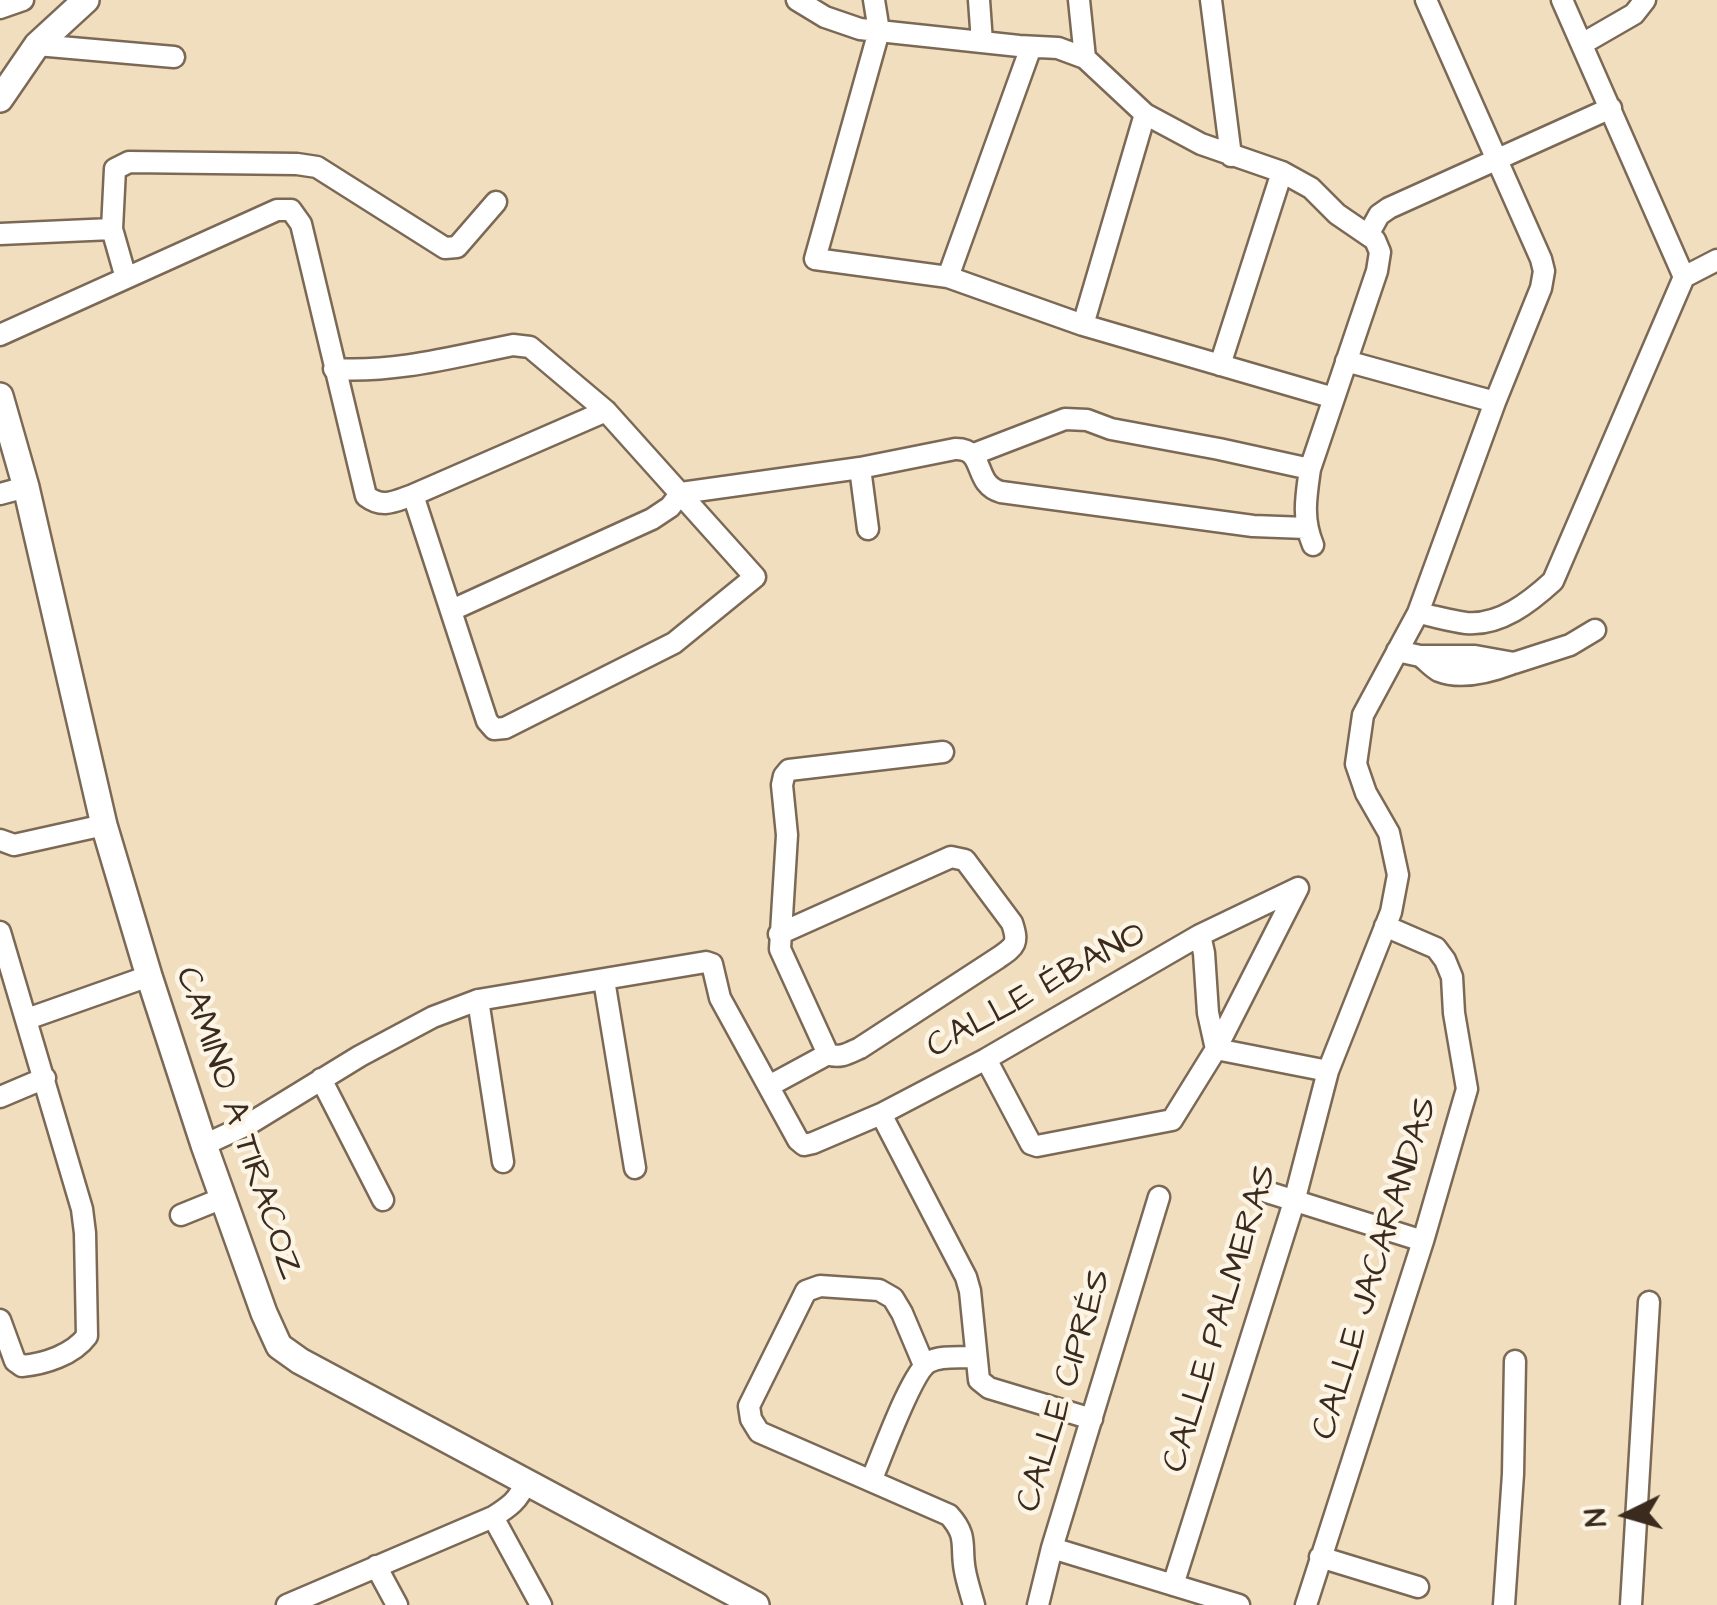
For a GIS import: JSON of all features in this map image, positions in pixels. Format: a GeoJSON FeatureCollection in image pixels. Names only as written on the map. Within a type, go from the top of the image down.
{"type":"FeatureCollection","features":[{"type":"Feature","properties":{"kind":"street"},"geometry":{"type":"LineString","coordinates":[[0,8],[24,0]]}},
{"type":"Feature","properties":{"kind":"street"},"geometry":{"type":"LineString","coordinates":[[0,100],[37,45],[86,0]]}},
{"type":"Feature","properties":{"kind":"street"},"geometry":{"type":"LineString","coordinates":[[452,610],[652,519],[670,507],[681,493],[860,468],[955,449],[974,454],[991,490],[1310,537],[1306,496],[1310,469],[1377,271],[1380,252],[1374,240],[1337,214],[1312,188],[1282,172],[1201,144],[1145,114],[1085,58],[1058,48],[860,28],[825,17],[798,0]]}},
{"type":"Feature","properties":{"kind":"street"},"geometry":{"type":"LineString","coordinates":[[874,0],[879,31],[815,259],[948,277],[1083,325],[1334,398]]}},
{"type":"Feature","properties":{"kind":"street"},"geometry":{"type":"LineString","coordinates":[[979,0],[982,42]]}},
{"type":"Feature","properties":{"kind":"street"},"geometry":{"type":"LineString","coordinates":[[1078,0],[1085,58]]}},
{"type":"Feature","properties":{"kind":"street"},"geometry":{"type":"LineString","coordinates":[[1211,0],[1231,156]]}},
{"type":"Feature","properties":{"kind":"street","name":"CALLE PALMERAS"},"geometry":{"type":"LineString","coordinates":[[1174,1585],[1294,1202],[1328,1071],[1390,912],[1398,874],[1389,833],[1366,793],[1356,764],[1363,715],[1418,612],[1544,272],[1426,0]]}},
{"type":"Feature","properties":{"kind":"street"},"geometry":{"type":"LineString","coordinates":[[1562,0],[1684,278]]}},
{"type":"Feature","properties":{"kind":"street"},"geometry":{"type":"LineString","coordinates":[[1582,44],[1634,14],[1646,0]]}},
{"type":"Feature","properties":{"kind":"street"},"geometry":{"type":"LineString","coordinates":[[37,45],[174,57]]}},
{"type":"Feature","properties":{"kind":"street"},"geometry":{"type":"LineString","coordinates":[[948,277],[1031,47]]}},
{"type":"Feature","properties":{"kind":"street"},"geometry":{"type":"LineString","coordinates":[[1368,235],[1389,208],[1611,108]]}},
{"type":"Feature","properties":{"kind":"street"},"geometry":{"type":"LineString","coordinates":[[1083,325],[1145,114]]}},
{"type":"Feature","properties":{"kind":"street"},"geometry":{"type":"LineString","coordinates":[[126,278],[112,229],[114,169],[129,162],[297,164],[317,168],[445,248],[457,246],[496,202]]}},
{"type":"Feature","properties":{"kind":"street"},"geometry":{"type":"LineString","coordinates":[[1220,365],[1282,172]]}},
{"type":"Feature","properties":{"kind":"street"},"geometry":{"type":"LineString","coordinates":[[0,335],[277,210],[291,210],[301,224],[366,496],[375,503],[387,504],[413,494],[606,411]]}},
{"type":"Feature","properties":{"kind":"street"},"geometry":{"type":"LineString","coordinates":[[0,234],[112,229]]}},
{"type":"Feature","properties":{"kind":"street"},"geometry":{"type":"LineString","coordinates":[[1418,612],[1468,623],[1486,622],[1530,602],[1553,581],[1684,278],[1717,260]]}},
{"type":"Feature","properties":{"kind":"street"},"geometry":{"type":"LineString","coordinates":[[334,369],[400,368],[512,345],[530,348],[606,411],[755,578],[674,644],[505,728],[494,729],[487,720],[413,494]]}},
{"type":"Feature","properties":{"kind":"street"},"geometry":{"type":"LineString","coordinates":[[1346,361],[1495,402]]}},
{"type":"Feature","properties":{"kind":"street","name":"CAMINO A TIRACOZ"},"geometry":{"type":"LineString","coordinates":[[0,396],[26,488],[104,825],[204,1145],[278,1346],[756,1605]]}},
{"type":"Feature","properties":{"kind":"street"},"geometry":{"type":"LineString","coordinates":[[974,454],[1065,420],[1087,420],[1111,429],[1310,469]]}},
{"type":"Feature","properties":{"kind":"street"},"geometry":{"type":"LineString","coordinates":[[860,468],[868,529]]}},
{"type":"Feature","properties":{"kind":"street"},"geometry":{"type":"LineString","coordinates":[[0,494],[26,488]]}},
{"type":"Feature","properties":{"kind":"street"},"geometry":{"type":"LineString","coordinates":[[1397,651],[1514,663],[1570,645],[1595,630]]}},
{"type":"Feature","properties":{"kind":"street"},"geometry":{"type":"LineString","coordinates":[[779,934],[941,860],[959,857],[1012,923],[1016,942],[998,958],[860,1048],[835,1057],[828,1054],[786,966],[779,934],[788,835],[784,776],[789,770],[943,752]]}},
{"type":"Feature","properties":{"kind":"street"},"geometry":{"type":"LineString","coordinates":[[0,840],[14,845],[104,825]]}},
{"type":"Feature","properties":{"kind":"street","name":"CALLE ÉBANO"},"geometry":{"type":"LineString","coordinates":[[769,1086],[798,1140],[813,1143],[881,1114],[986,1059],[1200,935],[1298,888],[1216,1049]]}},
{"type":"Feature","properties":{"kind":"street","name":"CALLE JACARANDAS"},"geometry":{"type":"LineString","coordinates":[[1306,1605],[1467,1089],[1452,977],[1446,960],[1436,948],[1385,926]]}},
{"type":"Feature","properties":{"kind":"street"},"geometry":{"type":"LineString","coordinates":[[0,932],[82,1210],[87,1336],[80,1345],[53,1359],[22,1366],[15,1361],[0,1320]]}},
{"type":"Feature","properties":{"kind":"street"},"geometry":{"type":"LineString","coordinates":[[986,1059],[1031,1144],[1037,1146],[1172,1120],[1216,1049],[1200,935]]}},
{"type":"Feature","properties":{"kind":"street"},"geometry":{"type":"LineString","coordinates":[[204,1145],[249,1124],[433,1017],[478,1000],[706,962],[712,964],[720,998],[769,1086],[828,1054]]}},
{"type":"Feature","properties":{"kind":"street"},"geometry":{"type":"LineString","coordinates":[[27,1019],[149,976]]}},
{"type":"Feature","properties":{"kind":"street"},"geometry":{"type":"LineString","coordinates":[[604,980],[635,1168]]}},
{"type":"Feature","properties":{"kind":"street"},"geometry":{"type":"LineString","coordinates":[[478,1000],[503,1162]]}},
{"type":"Feature","properties":{"kind":"street"},"geometry":{"type":"LineString","coordinates":[[1216,1049],[1328,1071]]}},
{"type":"Feature","properties":{"kind":"street"},"geometry":{"type":"LineString","coordinates":[[0,1097],[44,1078]]}},
{"type":"Feature","properties":{"kind":"street"},"geometry":{"type":"LineString","coordinates":[[321,1079],[382,1200]]}},
{"type":"Feature","properties":{"kind":"street"},"geometry":{"type":"LineString","coordinates":[[881,1114],[966,1276],[979,1380],[989,1388],[1092,1419]]}},
{"type":"Feature","properties":{"kind":"street"},"geometry":{"type":"LineString","coordinates":[[1267,1192],[1422,1241]]}},
{"type":"Feature","properties":{"kind":"street","name":"CALLE CIPRÉS"},"geometry":{"type":"LineString","coordinates":[[1038,1605],[1159,1197]]}},
{"type":"Feature","properties":{"kind":"street"},"geometry":{"type":"LineString","coordinates":[[181,1214],[224,1198]]}},
{"type":"Feature","properties":{"kind":"street"},"geometry":{"type":"LineString","coordinates":[[924,1365],[893,1298],[880,1290],[820,1286],[806,1290],[749,1406],[751,1419],[759,1432],[949,1514],[964,1539],[964,1570],[974,1605]]}},
{"type":"Feature","properties":{"kind":"street"},"geometry":{"type":"LineString","coordinates":[[1632,1605],[1649,1302]]}},
{"type":"Feature","properties":{"kind":"street"},"geometry":{"type":"LineString","coordinates":[[871,1481],[924,1365],[934,1359],[976,1357]]}},
{"type":"Feature","properties":{"kind":"street"},"geometry":{"type":"LineString","coordinates":[[1504,1605],[1513,1474],[1514,1361]]}},
{"type":"Feature","properties":{"kind":"street"},"geometry":{"type":"LineString","coordinates":[[287,1605],[493,1516],[520,1496],[525,1483]]}},
{"type":"Feature","properties":{"kind":"street"},"geometry":{"type":"LineString","coordinates":[[493,1516],[540,1605]]}},
{"type":"Feature","properties":{"kind":"street"},"geometry":{"type":"LineString","coordinates":[[1052,1548],[1238,1605]]}},
{"type":"Feature","properties":{"kind":"street"},"geometry":{"type":"LineString","coordinates":[[1320,1557],[1418,1587]]}},
{"type":"Feature","properties":{"kind":"street"},"geometry":{"type":"LineString","coordinates":[[376,1566],[397,1605]]}}]}
